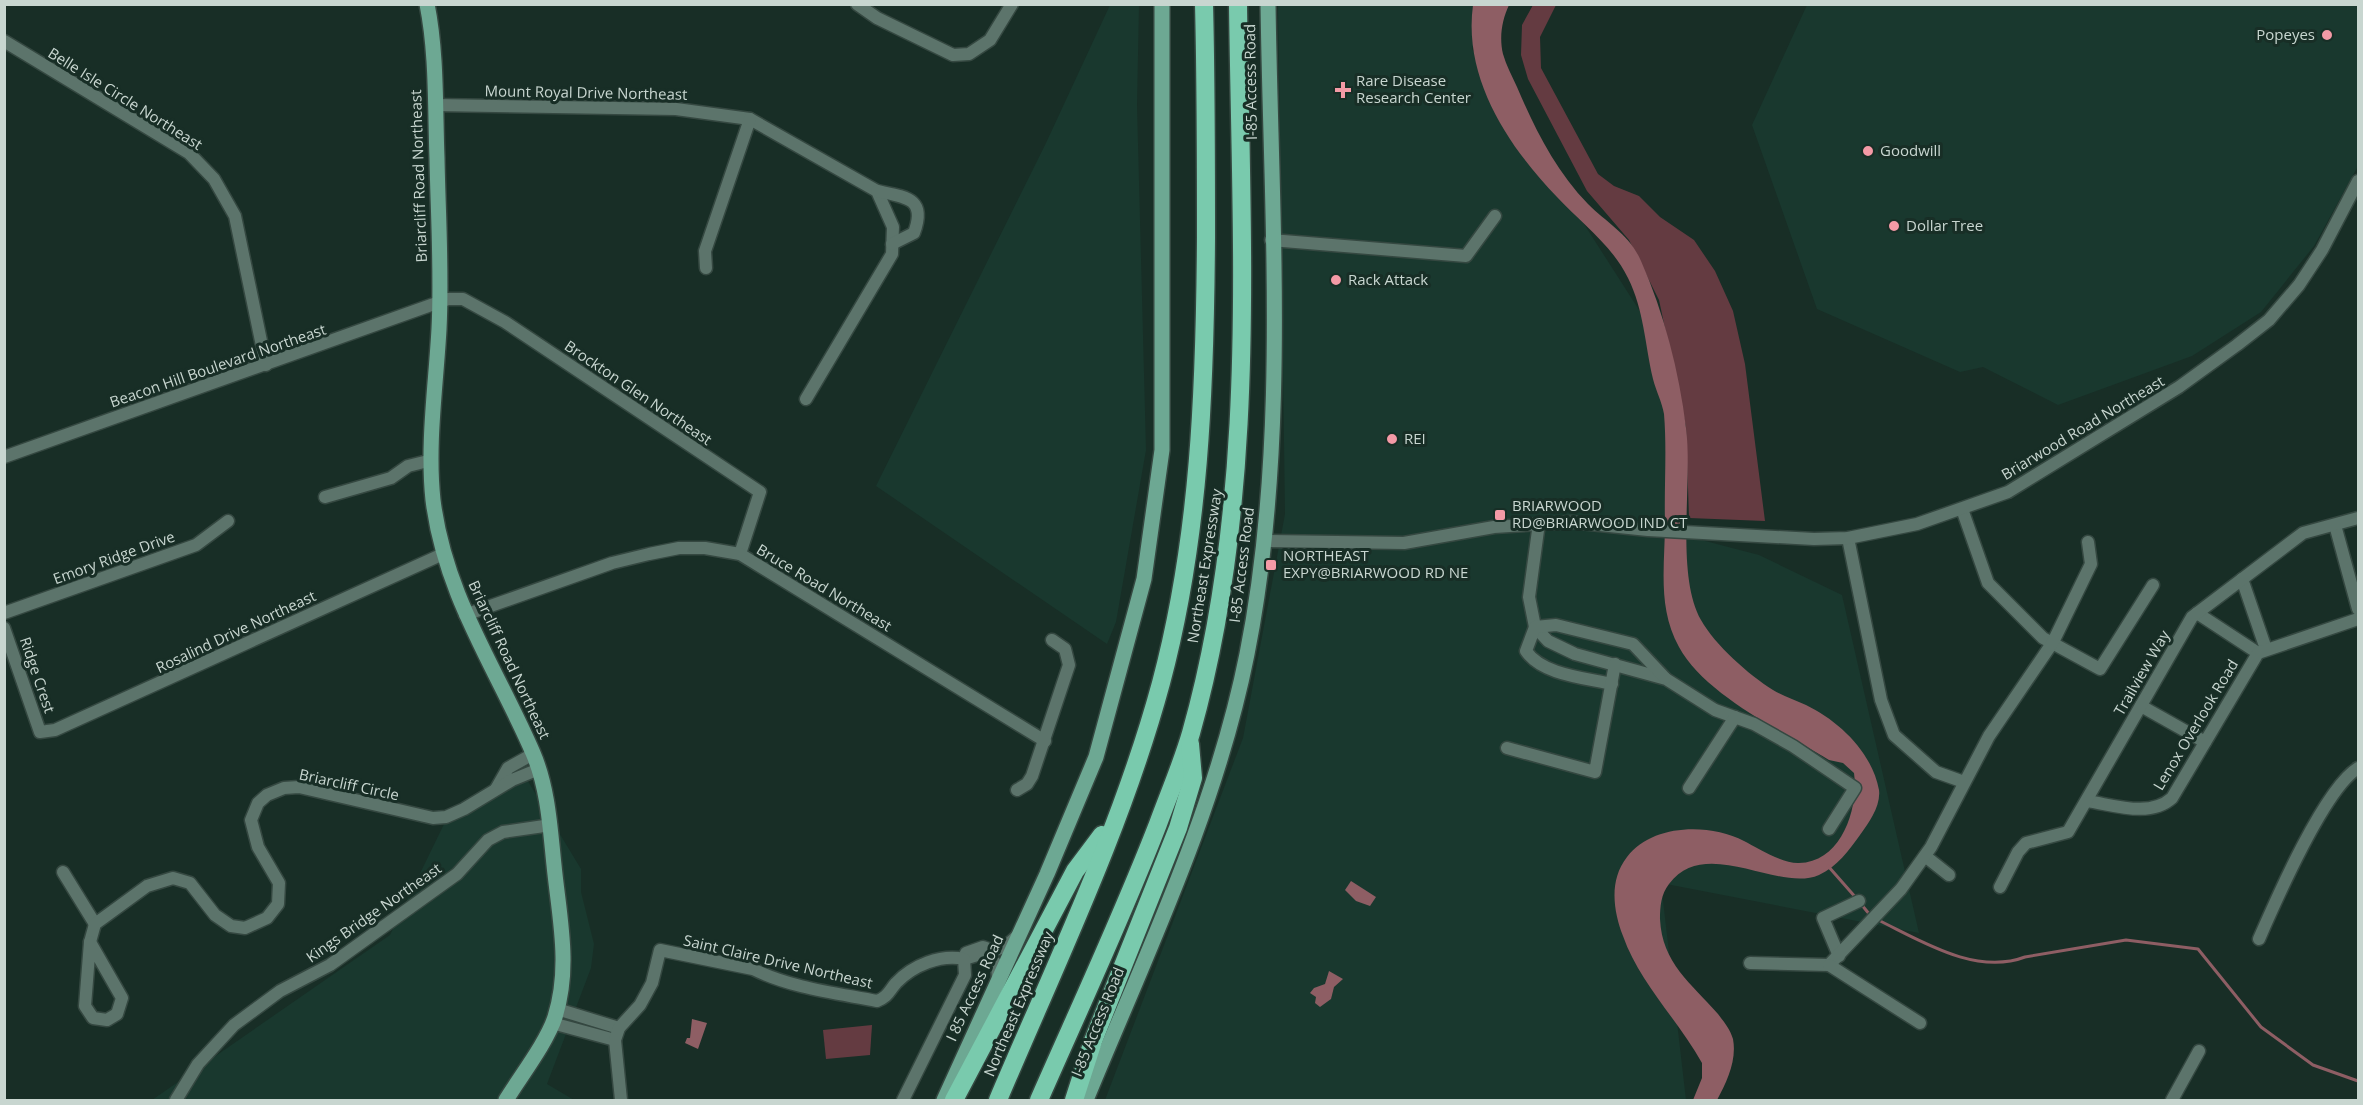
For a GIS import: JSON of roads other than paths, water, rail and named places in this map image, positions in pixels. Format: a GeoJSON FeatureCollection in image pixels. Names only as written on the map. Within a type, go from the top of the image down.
{"type":"FeatureCollection","features":[{"type":"Feature","properties":{"kind":"highway","name":"Northeast Expressway"},"geometry":{"type":"LineString","coordinates":[[998,1101],[1119,812],[1148,729],[1172,638],[1188,552],[1199,468],[1206,347],[1204,4]]}},
{"type":"Feature","properties":{"kind":"highway","name":"Northeast Expressway"},"geometry":{"type":"LineString","coordinates":[[1039,1101],[1141,867],[1190,737],[1223,587],[1237,478],[1242,396],[1238,4]]}},
{"type":"Feature","properties":{"kind":"highway"},"geometry":{"type":"LineString","coordinates":[[1074,1101],[1093,1041],[1181,818],[1193,778],[1190,737]]}},
{"type":"Feature","properties":{"kind":"highway"},"geometry":{"type":"LineString","coordinates":[[954,1101],[1075,871],[1119,812]]}},
{"type":"Feature","properties":{"kind":"main road","name":"Briarcliff Road Northeast"},"geometry":{"type":"LineString","coordinates":[[428,4],[435,105],[440,302],[432,460],[433,498],[443,554],[465,615],[539,769],[551,825],[564,957],[554,1016],[506,1101]]}},
{"type":"Feature","properties":{"kind":"main road","name":"I 85 Access Road"},"geometry":{"type":"LineString","coordinates":[[944,1101],[1039,891],[1096,757],[1144,579],[1162,450],[1162,4]]}},
{"type":"Feature","properties":{"kind":"main road","name":"I-85 Access Road"},"geometry":{"type":"LineString","coordinates":[[1086,1101],[1184,864],[1212,786],[1247,657],[1265,541],[1271,446],[1268,4]]}},
{"type":"Feature","properties":{"kind":"street"},"geometry":{"type":"LineString","coordinates":[[857,4],[877,18],[953,55],[969,54],[990,40],[1012,4]]}},
{"type":"Feature","properties":{"kind":"street","name":"Belle Isle Circle Northeast"},"geometry":{"type":"LineString","coordinates":[[4,41],[189,153],[214,179],[235,216],[266,365]]}},
{"type":"Feature","properties":{"kind":"street","name":"Mount Royal Drive Northeast"},"geometry":{"type":"LineString","coordinates":[[435,105],[676,109],[750,119],[877,191],[910,199],[918,208],[918,221],[914,233],[892,244]]}},
{"type":"Feature","properties":{"kind":"street"},"geometry":{"type":"LineString","coordinates":[[706,268],[705,251],[750,119]]}},
{"type":"Feature","properties":{"kind":"street","name":"Briarwood Road Northeast"},"geometry":{"type":"LineString","coordinates":[[1265,541],[1404,543],[1494,527],[1571,522],[1743,536],[1848,538],[1907,526],[1962,509],[2008,492],[2043,473],[2180,387],[2269,320],[2299,285],[2322,250],[2358,181]]}},
{"type":"Feature","properties":{"kind":"street"},"geometry":{"type":"LineString","coordinates":[[806,399],[892,254],[893,227],[877,191]]}},
{"type":"Feature","properties":{"kind":"street"},"geometry":{"type":"LineString","coordinates":[[1271,240],[1466,256],[1495,216]]}},
{"type":"Feature","properties":{"kind":"street","name":"Brockton Glen Northeast"},"geometry":{"type":"LineString","coordinates":[[440,302],[463,299],[505,322],[760,492],[740,554]]}},
{"type":"Feature","properties":{"kind":"street","name":"Beacon Hill Boulevard Northeast"},"geometry":{"type":"LineString","coordinates":[[4,457],[440,302]]}},
{"type":"Feature","properties":{"kind":"street"},"geometry":{"type":"LineString","coordinates":[[325,497],[391,478],[408,466],[432,460]]}},
{"type":"Feature","properties":{"kind":"street"},"geometry":{"type":"LineString","coordinates":[[1962,509],[1988,583],[2043,638],[2100,669],[2153,585]]}},
{"type":"Feature","properties":{"kind":"street","name":"Trailview Way"},"geometry":{"type":"LineString","coordinates":[[2000,887],[2018,852],[2026,843],[2068,832],[2192,617],[2303,533],[2358,518]]}},
{"type":"Feature","properties":{"kind":"street","name":"Emory Ridge Drive"},"geometry":{"type":"LineString","coordinates":[[4,613],[196,544],[228,520]]}},
{"type":"Feature","properties":{"kind":"street"},"geometry":{"type":"LineString","coordinates":[[1539,523],[1529,597],[1535,627],[1548,641],[1575,654],[1666,679]]}},
{"type":"Feature","properties":{"kind":"street"},"geometry":{"type":"LineString","coordinates":[[2336,525],[2358,609]]}},
{"type":"Feature","properties":{"kind":"street"},"geometry":{"type":"LineString","coordinates":[[1848,538],[1881,700],[1894,735],[1936,772],[1964,782]]}},
{"type":"Feature","properties":{"kind":"street"},"geometry":{"type":"LineString","coordinates":[[1834,961],[1901,889],[1925,856],[1989,736],[2054,642],[2091,564],[2088,542]]}},
{"type":"Feature","properties":{"kind":"street","name":"Bruce Road Northeast"},"geometry":{"type":"LineString","coordinates":[[465,615],[612,563],[649,554],[687,548],[740,554],[1045,741]]}},
{"type":"Feature","properties":{"kind":"street","name":"Rosalind Drive Northeast"},"geometry":{"type":"LineString","coordinates":[[40,732],[74,723],[443,554]]}},
{"type":"Feature","properties":{"kind":"street"},"geometry":{"type":"LineString","coordinates":[[2242,579],[2262,651]]}},
{"type":"Feature","properties":{"kind":"street"},"geometry":{"type":"LineString","coordinates":[[2197,613],[2262,651],[2358,620]]}},
{"type":"Feature","properties":{"kind":"street"},"geometry":{"type":"LineString","coordinates":[[1535,627],[1556,625],[1633,644],[1666,679],[1715,710],[1754,724],[1793,746],[1855,788],[1829,829]]}},
{"type":"Feature","properties":{"kind":"street"},"geometry":{"type":"LineString","coordinates":[[1535,627],[1526,651],[1532,661],[1552,669],[1612,684]]}},
{"type":"Feature","properties":{"kind":"street","name":"Ridge Crest"},"geometry":{"type":"LineString","coordinates":[[4,628],[40,732]]}},
{"type":"Feature","properties":{"kind":"street"},"geometry":{"type":"LineString","coordinates":[[1017,790],[1032,776],[1069,665],[1065,649],[1052,640]]}},
{"type":"Feature","properties":{"kind":"street","name":"Lenox Overlook Road"},"geometry":{"type":"LineString","coordinates":[[2087,801],[2151,810],[2164,806],[2172,798],[2262,651]]}},
{"type":"Feature","properties":{"kind":"street"},"geometry":{"type":"LineString","coordinates":[[1508,748],[1595,772],[1615,664]]}},
{"type":"Feature","properties":{"kind":"street"},"geometry":{"type":"LineString","coordinates":[[2141,706],[2205,742]]}},
{"type":"Feature","properties":{"kind":"street"},"geometry":{"type":"LineString","coordinates":[[1689,788],[1735,717]]}},
{"type":"Feature","properties":{"kind":"street","name":"Briarcliff Circle"},"geometry":{"type":"LineString","coordinates":[[496,789],[508,768],[533,754]]}},
{"type":"Feature","properties":{"kind":"street"},"geometry":{"type":"LineString","coordinates":[[2259,939],[2290,868],[2338,789],[2358,768]]}},
{"type":"Feature","properties":{"kind":"street","name":"Briarcliff Circle"},"geometry":{"type":"LineString","coordinates":[[95,924],[147,886],[173,878],[190,883],[215,915],[231,926],[245,928],[267,918],[278,904],[279,883],[258,847],[250,820],[258,803],[284,788],[299,787],[433,818],[446,817],[464,809],[496,789],[539,769]]}},
{"type":"Feature","properties":{"kind":"street","name":"Kings Bridge Northeast"},"geometry":{"type":"LineString","coordinates":[[176,1101],[198,1064],[234,1025],[280,991],[330,965],[457,874],[488,840],[503,832],[551,825]]}},
{"type":"Feature","properties":{"kind":"street"},"geometry":{"type":"LineString","coordinates":[[1925,856],[1949,875]]}},
{"type":"Feature","properties":{"kind":"street"},"geometry":{"type":"LineString","coordinates":[[63,873],[95,924],[90,942],[85,1006],[93,1018],[107,1020],[117,1014],[122,998],[90,942]]}},
{"type":"Feature","properties":{"kind":"street"},"geometry":{"type":"LineString","coordinates":[[1834,961],[1823,918],[1859,901]]}},
{"type":"Feature","properties":{"kind":"street","name":"Saint Claire Drive Northeast"},"geometry":{"type":"LineString","coordinates":[[617,1034],[640,1005],[652,982],[660,950],[753,969],[799,986],[877,1001],[887,998],[896,983],[918,966],[950,956],[964,960],[966,954],[983,947],[989,954],[1004,948],[1020,933]]}},
{"type":"Feature","properties":{"kind":"street"},"geometry":{"type":"LineString","coordinates":[[989,954],[997,964],[998,980]]}},
{"type":"Feature","properties":{"kind":"street"},"geometry":{"type":"LineString","coordinates":[[903,1101],[965,975],[964,960]]}},
{"type":"Feature","properties":{"kind":"street"},"geometry":{"type":"LineString","coordinates":[[1750,963],[1834,961],[1920,1023]]}},
{"type":"Feature","properties":{"kind":"street"},"geometry":{"type":"LineString","coordinates":[[554,1016],[597,1021],[617,1034]]}},
{"type":"Feature","properties":{"kind":"street"},"geometry":{"type":"LineString","coordinates":[[554,1016],[593,1034],[617,1034]]}},
{"type":"Feature","properties":{"kind":"street"},"geometry":{"type":"LineString","coordinates":[[593,1034],[597,1021]]}},
{"type":"Feature","properties":{"kind":"street"},"geometry":{"type":"LineString","coordinates":[[617,1034],[621,1101]]}},
{"type":"Feature","properties":{"kind":"street"},"geometry":{"type":"LineString","coordinates":[[2172,1101],[2199,1052]]}},
{"type":"Feature","properties":{"kind":"waterway"},"geometry":{"type":"LineString","coordinates":[[1828,866],[1857,899]]}},
{"type":"Feature","properties":{"kind":"waterway"},"geometry":{"type":"LineString","coordinates":[[1861,904],[1870,915]]}},
{"type":"Feature","properties":{"kind":"waterway"},"geometry":{"type":"LineString","coordinates":[[1876,919],[1948,953],[1987,962],[2006,962],[2126,940],[2198,949],[2261,1027],[2313,1065],[2358,1081]]}},
{"type":"Feature","properties":{"kind":"place","name":"Popeyes"},"geometry":{"type":"Point","coordinates":[2327,35]}},
{"type":"Feature","properties":{"kind":"place","name":"Rare Disease Research Center"},"geometry":{"type":"Point","coordinates":[1343,90]}},
{"type":"Feature","properties":{"kind":"place","name":"Goodwill"},"geometry":{"type":"Point","coordinates":[1868,151]}},
{"type":"Feature","properties":{"kind":"place","name":"Dollar Tree"},"geometry":{"type":"Point","coordinates":[1894,226]}},
{"type":"Feature","properties":{"kind":"place","name":"Rack Attack"},"geometry":{"type":"Point","coordinates":[1336,280]}},
{"type":"Feature","properties":{"kind":"place","name":"REI"},"geometry":{"type":"Point","coordinates":[1392,439]}},
{"type":"Feature","properties":{"kind":"place","name":"BRIARWOOD RD@BRIARWOOD IND CT"},"geometry":{"type":"Point","coordinates":[1500,515]}},
{"type":"Feature","properties":{"kind":"place","name":"NORTHEAST EXPY@BRIARWOOD RD NE"},"geometry":{"type":"Point","coordinates":[1271,565]}}]}
